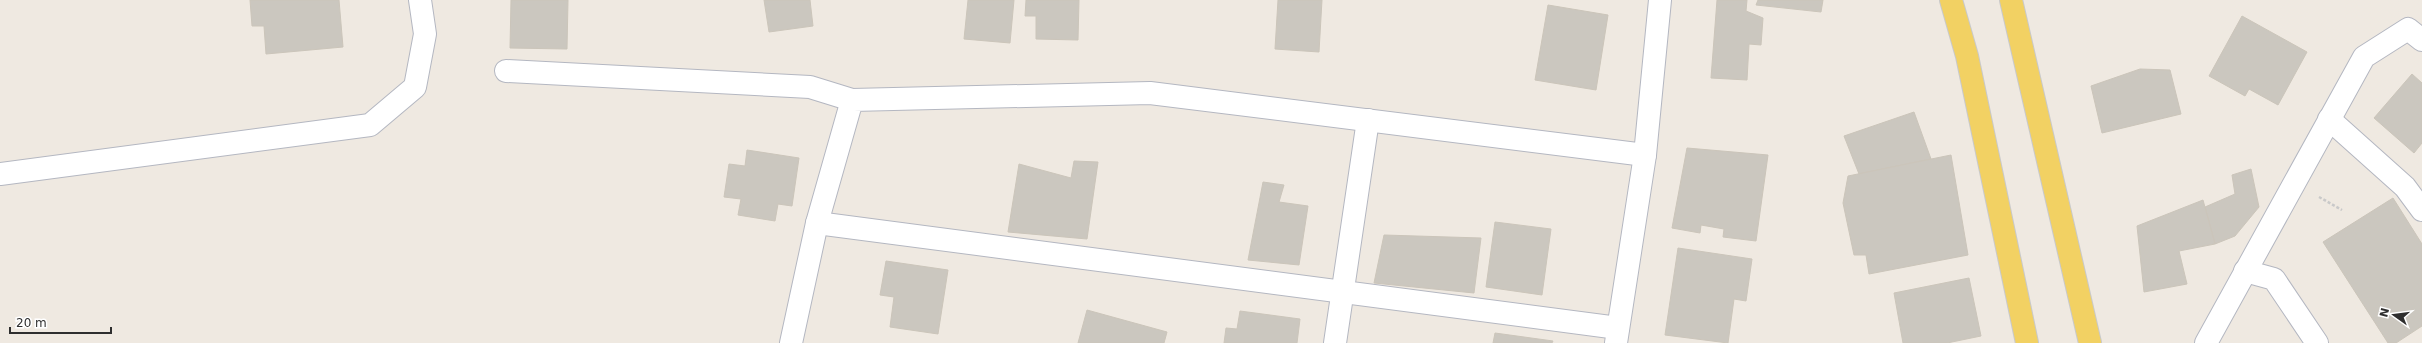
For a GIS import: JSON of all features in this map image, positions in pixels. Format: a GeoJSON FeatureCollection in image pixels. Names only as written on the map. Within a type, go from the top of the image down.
{"type":"FeatureCollection","features":[{"type":"Feature","properties":{"kind":"main road"},"geometry":{"type":"LineString","coordinates":[[1951,0],[1967,56],[2027,343]]}},
{"type":"Feature","properties":{"kind":"main road"},"geometry":{"type":"LineString","coordinates":[[2012,0],[2090,343]]}},
{"type":"Feature","properties":{"kind":"street"},"geometry":{"type":"LineString","coordinates":[[0,174],[370,124],[415,86],[425,34],[420,0]]}},
{"type":"Feature","properties":{"kind":"street"},"geometry":{"type":"LineString","coordinates":[[817,223],[1342,292],[1617,335],[1645,155],[1660,0]]}},
{"type":"Feature","properties":{"kind":"street"},"geometry":{"type":"LineString","coordinates":[[2206,343],[2364,57],[2408,29],[2422,40]]}},
{"type":"Feature","properties":{"kind":"street"},"geometry":{"type":"LineString","coordinates":[[506,71],[810,87],[852,100],[1150,93],[1645,155]]}},
{"type":"Feature","properties":{"kind":"street"},"geometry":{"type":"LineString","coordinates":[[791,343],[817,223],[852,100]]}},
{"type":"Feature","properties":{"kind":"street"},"geometry":{"type":"LineString","coordinates":[[2329,119],[2406,186],[2422,210]]}},
{"type":"Feature","properties":{"kind":"street"},"geometry":{"type":"LineString","coordinates":[[1334,343],[1368,120]]}},
{"type":"Feature","properties":{"kind":"street"},"geometry":{"type":"LineString","coordinates":[[2246,272],[2274,279],[2317,343]]}},
{"type":"Feature","properties":{"kind":"building"},"geometry":{"type":"Polygon","coordinates":[[[250,0],[339,0],[343,47],[266,54],[264,26],[252,26],[250,0]]]}},
{"type":"Feature","properties":{"kind":"building"},"geometry":{"type":"Polygon","coordinates":[[[511,0],[568,0],[567,49],[510,48],[511,0]]]}},
{"type":"Feature","properties":{"kind":"building"},"geometry":{"type":"Polygon","coordinates":[[[764,0],[810,0],[813,26],[769,32],[764,0]]]}},
{"type":"Feature","properties":{"kind":"building"},"geometry":{"type":"Polygon","coordinates":[[[968,0],[1014,0],[1010,43],[964,39],[968,0]]]}},
{"type":"Feature","properties":{"kind":"building"},"geometry":{"type":"Polygon","coordinates":[[[1026,0],[1079,0],[1078,40],[1036,39],[1036,16],[1025,16],[1026,0]]]}},
{"type":"Feature","properties":{"kind":"building"},"geometry":{"type":"Polygon","coordinates":[[[1278,0],[1322,0],[1319,52],[1275,49],[1278,0]]]}},
{"type":"Feature","properties":{"kind":"building"},"geometry":{"type":"Polygon","coordinates":[[[1717,0],[1747,0],[1746,11],[1763,18],[1761,45],[1749,44],[1747,80],[1711,78],[1717,0]]]}},
{"type":"Feature","properties":{"kind":"building"},"geometry":{"type":"Polygon","coordinates":[[[1758,0],[1823,0],[1821,12],[1756,5],[1758,0]]]}},
{"type":"Feature","properties":{"kind":"building"},"geometry":{"type":"Polygon","coordinates":[[[1548,5],[1608,15],[1596,90],[1535,80],[1548,5]]]}},
{"type":"Feature","properties":{"kind":"building"},"geometry":{"type":"Polygon","coordinates":[[[2242,16],[2307,52],[2278,105],[2249,89],[2245,96],[2209,76],[2242,16]]]}},
{"type":"Feature","properties":{"kind":"building"},"geometry":{"type":"Polygon","coordinates":[[[2140,69],[2170,70],[2181,114],[2102,133],[2091,86],[2140,69]]]}},
{"type":"Feature","properties":{"kind":"building"},"geometry":{"type":"Polygon","coordinates":[[[2412,74],[2422,83],[2422,143],[2414,153],[2374,118],[2412,74]]]}},
{"type":"Feature","properties":{"kind":"building"},"geometry":{"type":"Polygon","coordinates":[[[1914,112],[1931,159],[1859,174],[1844,136],[1914,112]]]}},
{"type":"Feature","properties":{"kind":"building"},"geometry":{"type":"Polygon","coordinates":[[[1687,148],[1768,155],[1756,241],[1723,237],[1724,229],[1701,225],[1700,233],[1672,228],[1687,148]]]}},
{"type":"Feature","properties":{"kind":"building"},"geometry":{"type":"Polygon","coordinates":[[[747,150],[799,158],[792,206],[778,204],[775,221],[738,215],[741,199],[724,197],[729,164],[745,166],[747,150]]]}},
{"type":"Feature","properties":{"kind":"building"},"geometry":{"type":"Polygon","coordinates":[[[1951,155],[1968,255],[1869,274],[1866,255],[1854,255],[1843,203],[1848,176],[1951,155]]]}},
{"type":"Feature","properties":{"kind":"building"},"geometry":{"type":"Polygon","coordinates":[[[1074,161],[1098,162],[1087,239],[1008,232],[1019,164],[1071,178],[1074,161]]]}},
{"type":"Feature","properties":{"kind":"building"},"geometry":{"type":"Polygon","coordinates":[[[2251,169],[2259,207],[2235,236],[2215,244],[2205,207],[2235,194],[2232,175],[2251,169]]]}},
{"type":"Feature","properties":{"kind":"building"},"geometry":{"type":"Polygon","coordinates":[[[1263,182],[1284,185],[1279,202],[1308,206],[1299,265],[1248,260],[1263,182]]]}},
{"type":"Feature","properties":{"kind":"building"},"geometry":{"type":"Polygon","coordinates":[[[2393,198],[2422,244],[2422,326],[2396,343],[2388,343],[2323,242],[2393,198]]]}},
{"type":"Feature","properties":{"kind":"building"},"geometry":{"type":"Polygon","coordinates":[[[2203,200],[2215,244],[2179,251],[2187,284],[2144,292],[2137,226],[2203,200]]]}},
{"type":"Feature","properties":{"kind":"building"},"geometry":{"type":"Polygon","coordinates":[[[1495,222],[1551,229],[1542,295],[1486,287],[1495,222]]]}},
{"type":"Feature","properties":{"kind":"building"},"geometry":{"type":"Polygon","coordinates":[[[1384,235],[1481,238],[1474,293],[1374,283],[1384,235]]]}},
{"type":"Feature","properties":{"kind":"building"},"geometry":{"type":"Polygon","coordinates":[[[1678,248],[1752,259],[1746,301],[1734,299],[1728,343],[1665,335],[1678,248]]]}},
{"type":"Feature","properties":{"kind":"building"},"geometry":{"type":"Polygon","coordinates":[[[886,261],[948,270],[938,334],[890,327],[894,297],[880,295],[886,261]]]}},
{"type":"Feature","properties":{"kind":"building"},"geometry":{"type":"Polygon","coordinates":[[[1969,278],[1981,336],[1947,343],[1903,343],[1894,293],[1969,278]]]}},
{"type":"Feature","properties":{"kind":"building"},"geometry":{"type":"Polygon","coordinates":[[[1087,310],[1167,332],[1164,343],[1078,343],[1087,310]]]}},
{"type":"Feature","properties":{"kind":"building"},"geometry":{"type":"Polygon","coordinates":[[[1240,311],[1300,319],[1297,343],[1224,343],[1226,328],[1237,329],[1240,311]]]}},
{"type":"Feature","properties":{"kind":"building"},"geometry":{"type":"Polygon","coordinates":[[[1495,333],[1553,341],[1552,343],[1493,343],[1495,333]]]}}]}
